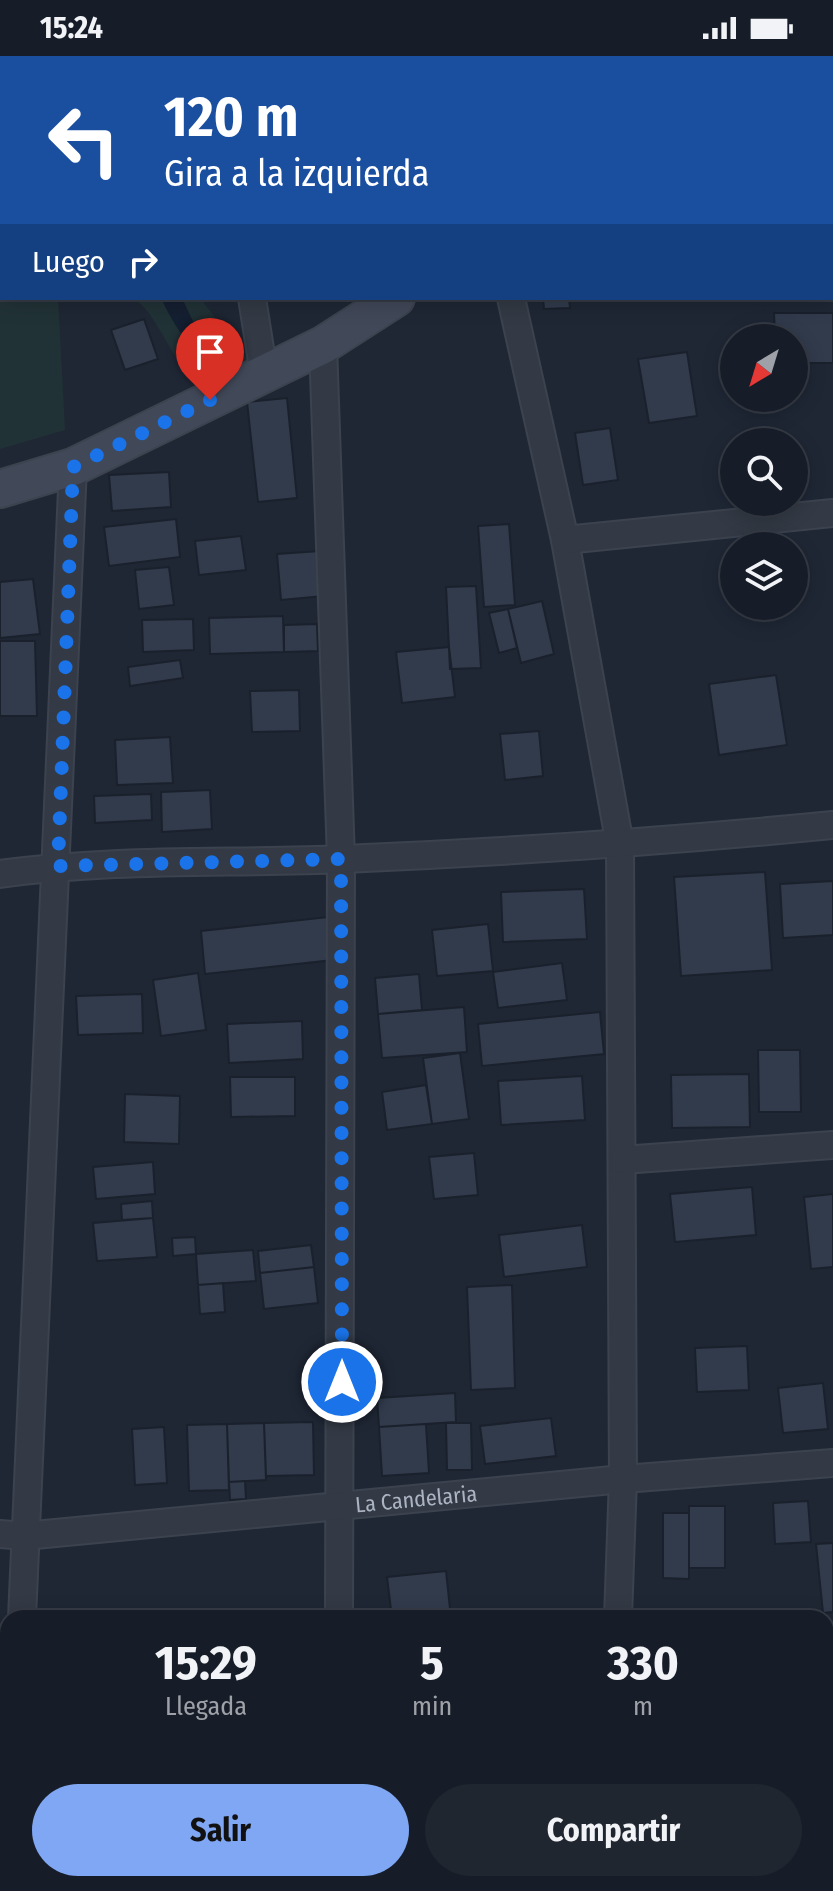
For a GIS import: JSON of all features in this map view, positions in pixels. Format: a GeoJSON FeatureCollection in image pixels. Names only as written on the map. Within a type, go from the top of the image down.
{"type":"FeatureCollection","features":[{"type":"Feature","properties":{"kind":"main road"},"geometry":{"type":"LineString","coordinates":[[0,489],[73,467],[323,345],[393,300]]}},
{"type":"Feature","properties":{"kind":"street"},"geometry":{"type":"LineString","coordinates":[[252,300],[264,374]]}},
{"type":"Feature","properties":{"kind":"street"},"geometry":{"type":"LineString","coordinates":[[511,300],[565,540],[620,845],[623,1479],[618,1610]]}},
{"type":"Feature","properties":{"kind":"street"},"geometry":{"type":"LineString","coordinates":[[323,345],[341,859],[342,1506],[339,1610]]}},
{"type":"Feature","properties":{"kind":"street"},"geometry":{"type":"LineString","coordinates":[[21,1610],[12,1535],[58,866],[73,467]]}},
{"type":"Feature","properties":{"kind":"street"},"geometry":{"type":"LineString","coordinates":[[565,540],[833,513]]}},
{"type":"Feature","properties":{"kind":"street"},"geometry":{"type":"LineString","coordinates":[[0,874],[58,866],[341,859],[620,845],[833,825]]}},
{"type":"Feature","properties":{"kind":"street"},"geometry":{"type":"LineString","coordinates":[[622,1160],[833,1145]]}},
{"type":"Feature","properties":{"kind":"street","name":"La Candelaria"},"geometry":{"type":"LineString","coordinates":[[12,1535],[623,1479],[833,1463]]}},
{"type":"Feature","properties":{"kind":"shaded area"},"geometry":{"type":"Polygon","coordinates":[[[0,300],[58,300],[65,430],[0,449],[0,300]]]}},
{"type":"Feature","properties":{"kind":"shaded area"},"geometry":{"type":"Polygon","coordinates":[[[136,300],[202,300],[249,361],[196,387],[142,305],[136,300]]]}},
{"type":"Feature","properties":{"kind":"water"},"geometry":{"type":"Polygon","coordinates":[[[162,300],[183,300],[204,345],[235,366],[224,372],[213,366],[195,350],[162,300]]]}},
{"type":"Feature","properties":{"kind":"building"},"geometry":{"type":"Polygon","coordinates":[[[543,300],[569,300],[570,308],[544,309],[543,300]]]}},
{"type":"Feature","properties":{"kind":"building"},"geometry":{"type":"Polygon","coordinates":[[[774,313],[833,313],[833,363],[808,363],[808,324],[774,324],[774,313]]]}},
{"type":"Feature","properties":{"kind":"building"},"geometry":{"type":"Polygon","coordinates":[[[144,319],[158,359],[125,370],[111,330],[144,319]]]}},
{"type":"Feature","properties":{"kind":"building"},"geometry":{"type":"Polygon","coordinates":[[[687,352],[697,416],[649,423],[638,359],[687,352]]]}},
{"type":"Feature","properties":{"kind":"building"},"geometry":{"type":"Polygon","coordinates":[[[287,398],[297,498],[258,502],[247,402],[287,398]]]}},
{"type":"Feature","properties":{"kind":"building"},"geometry":{"type":"Polygon","coordinates":[[[610,428],[618,480],[583,485],[575,433],[610,428]]]}},
{"type":"Feature","properties":{"kind":"building"},"geometry":{"type":"Polygon","coordinates":[[[169,472],[171,507],[112,511],[109,475],[169,472]]]}},
{"type":"Feature","properties":{"kind":"building"},"geometry":{"type":"Polygon","coordinates":[[[176,519],[180,557],[109,566],[104,527],[176,519]]]}},
{"type":"Feature","properties":{"kind":"building"},"geometry":{"type":"Polygon","coordinates":[[[509,524],[515,605],[484,607],[478,526],[509,524]]]}},
{"type":"Feature","properties":{"kind":"building"},"geometry":{"type":"Polygon","coordinates":[[[241,536],[246,570],[199,575],[195,541],[241,536]]]}},
{"type":"Feature","properties":{"kind":"building"},"geometry":{"type":"Polygon","coordinates":[[[320,551],[324,596],[281,600],[277,554],[320,551]]]}},
{"type":"Feature","properties":{"kind":"building"},"geometry":{"type":"Polygon","coordinates":[[[169,567],[174,605],[139,609],[135,570],[169,567]]]}},
{"type":"Feature","properties":{"kind":"building"},"geometry":{"type":"Polygon","coordinates":[[[33,579],[40,634],[0,638],[0,582],[33,579]]]}},
{"type":"Feature","properties":{"kind":"building"},"geometry":{"type":"Polygon","coordinates":[[[476,586],[481,668],[450,669],[446,587],[476,586]]]}},
{"type":"Feature","properties":{"kind":"building"},"geometry":{"type":"Polygon","coordinates":[[[542,601],[554,654],[521,663],[508,609],[542,601]]]}},
{"type":"Feature","properties":{"kind":"building"},"geometry":{"type":"Polygon","coordinates":[[[508,609],[517,648],[499,653],[489,613],[508,609]]]}},
{"type":"Feature","properties":{"kind":"building"},"geometry":{"type":"Polygon","coordinates":[[[283,616],[284,652],[210,654],[209,618],[283,616]]]}},
{"type":"Feature","properties":{"kind":"building"},"geometry":{"type":"Polygon","coordinates":[[[193,619],[194,650],[143,652],[142,620],[193,619]]]}},
{"type":"Feature","properties":{"kind":"building"},"geometry":{"type":"Polygon","coordinates":[[[317,624],[318,651],[284,652],[284,625],[317,624]]]}},
{"type":"Feature","properties":{"kind":"building"},"geometry":{"type":"Polygon","coordinates":[[[0,641],[35,641],[37,716],[0,716],[0,641]]]}},
{"type":"Feature","properties":{"kind":"building"},"geometry":{"type":"Polygon","coordinates":[[[449,647],[455,697],[402,703],[396,652],[449,647]]]}},
{"type":"Feature","properties":{"kind":"building"},"geometry":{"type":"Polygon","coordinates":[[[180,660],[183,678],[130,686],[128,667],[180,660]]]}},
{"type":"Feature","properties":{"kind":"building"},"geometry":{"type":"Polygon","coordinates":[[[776,675],[787,745],[719,755],[709,684],[776,675]]]}},
{"type":"Feature","properties":{"kind":"building"},"geometry":{"type":"Polygon","coordinates":[[[299,690],[300,731],[252,732],[250,691],[299,690]]]}},
{"type":"Feature","properties":{"kind":"building"},"geometry":{"type":"Polygon","coordinates":[[[539,731],[543,776],[505,780],[500,734],[539,731]]]}},
{"type":"Feature","properties":{"kind":"building"},"geometry":{"type":"Polygon","coordinates":[[[170,737],[173,783],[117,785],[115,740],[170,737]]]}},
{"type":"Feature","properties":{"kind":"building"},"geometry":{"type":"Polygon","coordinates":[[[210,790],[212,829],[162,832],[161,792],[210,790]]]}},
{"type":"Feature","properties":{"kind":"building"},"geometry":{"type":"Polygon","coordinates":[[[151,794],[152,820],[95,823],[94,796],[151,794]]]}},
{"type":"Feature","properties":{"kind":"building"},"geometry":{"type":"Polygon","coordinates":[[[765,872],[772,970],[681,976],[674,877],[765,872]]]}},
{"type":"Feature","properties":{"kind":"building"},"geometry":{"type":"Polygon","coordinates":[[[833,881],[833,935],[783,938],[780,884],[833,881]]]}},
{"type":"Feature","properties":{"kind":"building"},"geometry":{"type":"Polygon","coordinates":[[[584,889],[587,939],[503,942],[501,892],[584,889]]]}},
{"type":"Feature","properties":{"kind":"building"},"geometry":{"type":"Polygon","coordinates":[[[328,917],[333,960],[205,974],[201,931],[328,917]]]}},
{"type":"Feature","properties":{"kind":"building"},"geometry":{"type":"Polygon","coordinates":[[[488,924],[493,971],[437,976],[432,930],[488,924]]]}},
{"type":"Feature","properties":{"kind":"building"},"geometry":{"type":"Polygon","coordinates":[[[562,963],[567,1000],[498,1008],[493,972],[562,963]]]}},
{"type":"Feature","properties":{"kind":"building"},"geometry":{"type":"Polygon","coordinates":[[[198,973],[206,1030],[161,1036],[153,980],[198,973]]]}},
{"type":"Feature","properties":{"kind":"building"},"geometry":{"type":"Polygon","coordinates":[[[419,974],[422,1010],[378,1014],[375,978],[419,974]]]}},
{"type":"Feature","properties":{"kind":"building"},"geometry":{"type":"Polygon","coordinates":[[[142,994],[143,1033],[78,1035],[76,996],[142,994]]]}},
{"type":"Feature","properties":{"kind":"building"},"geometry":{"type":"Polygon","coordinates":[[[464,1007],[467,1052],[382,1058],[378,1014],[464,1007]]]}},
{"type":"Feature","properties":{"kind":"building"},"geometry":{"type":"Polygon","coordinates":[[[600,1012],[604,1054],[482,1066],[478,1024],[600,1012]]]}},
{"type":"Feature","properties":{"kind":"building"},"geometry":{"type":"Polygon","coordinates":[[[302,1021],[303,1059],[229,1063],[227,1024],[302,1021]]]}},
{"type":"Feature","properties":{"kind":"building"},"geometry":{"type":"Polygon","coordinates":[[[758,1050],[800,1050],[801,1112],[759,1112],[758,1050]]]}},
{"type":"Feature","properties":{"kind":"building"},"geometry":{"type":"Polygon","coordinates":[[[460,1053],[469,1119],[432,1124],[423,1058],[460,1053]]]}},
{"type":"Feature","properties":{"kind":"building"},"geometry":{"type":"Polygon","coordinates":[[[749,1074],[750,1127],[672,1128],[671,1075],[749,1074]]]}},
{"type":"Feature","properties":{"kind":"building"},"geometry":{"type":"Polygon","coordinates":[[[582,1076],[585,1120],[501,1125],[498,1081],[582,1076]]]}},
{"type":"Feature","properties":{"kind":"building"},"geometry":{"type":"Polygon","coordinates":[[[230,1077],[295,1077],[295,1116],[231,1117],[230,1077]]]}},
{"type":"Feature","properties":{"kind":"building"},"geometry":{"type":"Polygon","coordinates":[[[426,1085],[432,1124],[387,1130],[382,1092],[426,1085]]]}},
{"type":"Feature","properties":{"kind":"building"},"geometry":{"type":"Polygon","coordinates":[[[125,1094],[180,1096],[179,1144],[124,1142],[125,1094]]]}},
{"type":"Feature","properties":{"kind":"building"},"geometry":{"type":"Polygon","coordinates":[[[474,1153],[478,1195],[434,1199],[429,1157],[474,1153]]]}},
{"type":"Feature","properties":{"kind":"building"},"geometry":{"type":"Polygon","coordinates":[[[153,1162],[155,1194],[96,1199],[93,1167],[153,1162]]]}},
{"type":"Feature","properties":{"kind":"building"},"geometry":{"type":"Polygon","coordinates":[[[752,1187],[756,1235],[675,1242],[670,1194],[752,1187]]]}},
{"type":"Feature","properties":{"kind":"building"},"geometry":{"type":"Polygon","coordinates":[[[833,1194],[833,1267],[811,1269],[804,1197],[833,1194]]]}},
{"type":"Feature","properties":{"kind":"building"},"geometry":{"type":"Polygon","coordinates":[[[152,1201],[153,1218],[122,1220],[121,1204],[152,1201]]]}},
{"type":"Feature","properties":{"kind":"building"},"geometry":{"type":"Polygon","coordinates":[[[153,1218],[157,1257],[97,1261],[93,1223],[153,1218]]]}},
{"type":"Feature","properties":{"kind":"building"},"geometry":{"type":"Polygon","coordinates":[[[582,1225],[587,1267],[504,1277],[499,1235],[582,1225]]]}},
{"type":"Feature","properties":{"kind":"building"},"geometry":{"type":"Polygon","coordinates":[[[195,1237],[196,1254],[173,1256],[172,1238],[195,1237]]]}},
{"type":"Feature","properties":{"kind":"building"},"geometry":{"type":"Polygon","coordinates":[[[311,1245],[314,1267],[260,1273],[258,1251],[311,1245]]]}},
{"type":"Feature","properties":{"kind":"building"},"geometry":{"type":"Polygon","coordinates":[[[253,1250],[256,1281],[198,1285],[196,1254],[253,1250]]]}},
{"type":"Feature","properties":{"kind":"building"},"geometry":{"type":"Polygon","coordinates":[[[314,1267],[318,1303],[264,1309],[260,1273],[314,1267]]]}},
{"type":"Feature","properties":{"kind":"building"},"geometry":{"type":"Polygon","coordinates":[[[223,1283],[225,1312],[200,1314],[198,1285],[223,1283]]]}},
{"type":"Feature","properties":{"kind":"building"},"geometry":{"type":"Polygon","coordinates":[[[512,1285],[515,1388],[471,1390],[467,1287],[512,1285]]]}},
{"type":"Feature","properties":{"kind":"building"},"geometry":{"type":"Polygon","coordinates":[[[747,1346],[749,1390],[697,1392],[695,1348],[747,1346]]]}},
{"type":"Feature","properties":{"kind":"building"},"geometry":{"type":"Polygon","coordinates":[[[823,1383],[828,1429],[783,1433],[778,1388],[823,1383]]]}},
{"type":"Feature","properties":{"kind":"building"},"geometry":{"type":"Polygon","coordinates":[[[455,1393],[456,1422],[379,1427],[377,1398],[455,1393]]]}},
{"type":"Feature","properties":{"kind":"building"},"geometry":{"type":"Polygon","coordinates":[[[551,1418],[556,1456],[485,1464],[480,1426],[551,1418]]]}},
{"type":"Feature","properties":{"kind":"building"},"geometry":{"type":"Polygon","coordinates":[[[313,1422],[314,1475],[266,1476],[264,1423],[313,1422]]]}},
{"type":"Feature","properties":{"kind":"building"},"geometry":{"type":"Polygon","coordinates":[[[264,1423],[266,1480],[229,1482],[227,1424],[264,1423]]]}},
{"type":"Feature","properties":{"kind":"building"},"geometry":{"type":"Polygon","coordinates":[[[446,1423],[471,1423],[472,1470],[447,1470],[446,1423]]]}},
{"type":"Feature","properties":{"kind":"building"},"geometry":{"type":"Polygon","coordinates":[[[227,1424],[229,1490],[189,1491],[187,1425],[227,1424]]]}},
{"type":"Feature","properties":{"kind":"building"},"geometry":{"type":"Polygon","coordinates":[[[426,1424],[429,1473],[382,1476],[379,1427],[426,1424]]]}},
{"type":"Feature","properties":{"kind":"building"},"geometry":{"type":"Polygon","coordinates":[[[164,1427],[167,1483],[135,1485],[132,1429],[164,1427]]]}},
{"type":"Feature","properties":{"kind":"building"},"geometry":{"type":"Polygon","coordinates":[[[245,1481],[246,1499],[230,1500],[229,1482],[245,1481]]]}},
{"type":"Feature","properties":{"kind":"building"},"geometry":{"type":"Polygon","coordinates":[[[808,1501],[811,1542],[775,1544],[773,1503],[808,1501]]]}},
{"type":"Feature","properties":{"kind":"building"},"geometry":{"type":"Polygon","coordinates":[[[689,1506],[725,1506],[725,1568],[689,1568],[689,1506]]]}},
{"type":"Feature","properties":{"kind":"building"},"geometry":{"type":"Polygon","coordinates":[[[663,1513],[689,1513],[689,1579],[663,1578],[663,1513]]]}},
{"type":"Feature","properties":{"kind":"building"},"geometry":{"type":"Polygon","coordinates":[[[833,1543],[833,1610],[823,1610],[816,1544],[833,1543]]]}},
{"type":"Feature","properties":{"kind":"building"},"geometry":{"type":"Polygon","coordinates":[[[446,1571],[450,1610],[391,1610],[387,1577],[446,1571]]]}},
{"type":"Feature","properties":{"kind":"route"},"geometry":{"type":"LineString","coordinates":[[210,400],[73,467],[58,866],[341,859],[342,1382]]}}]}
